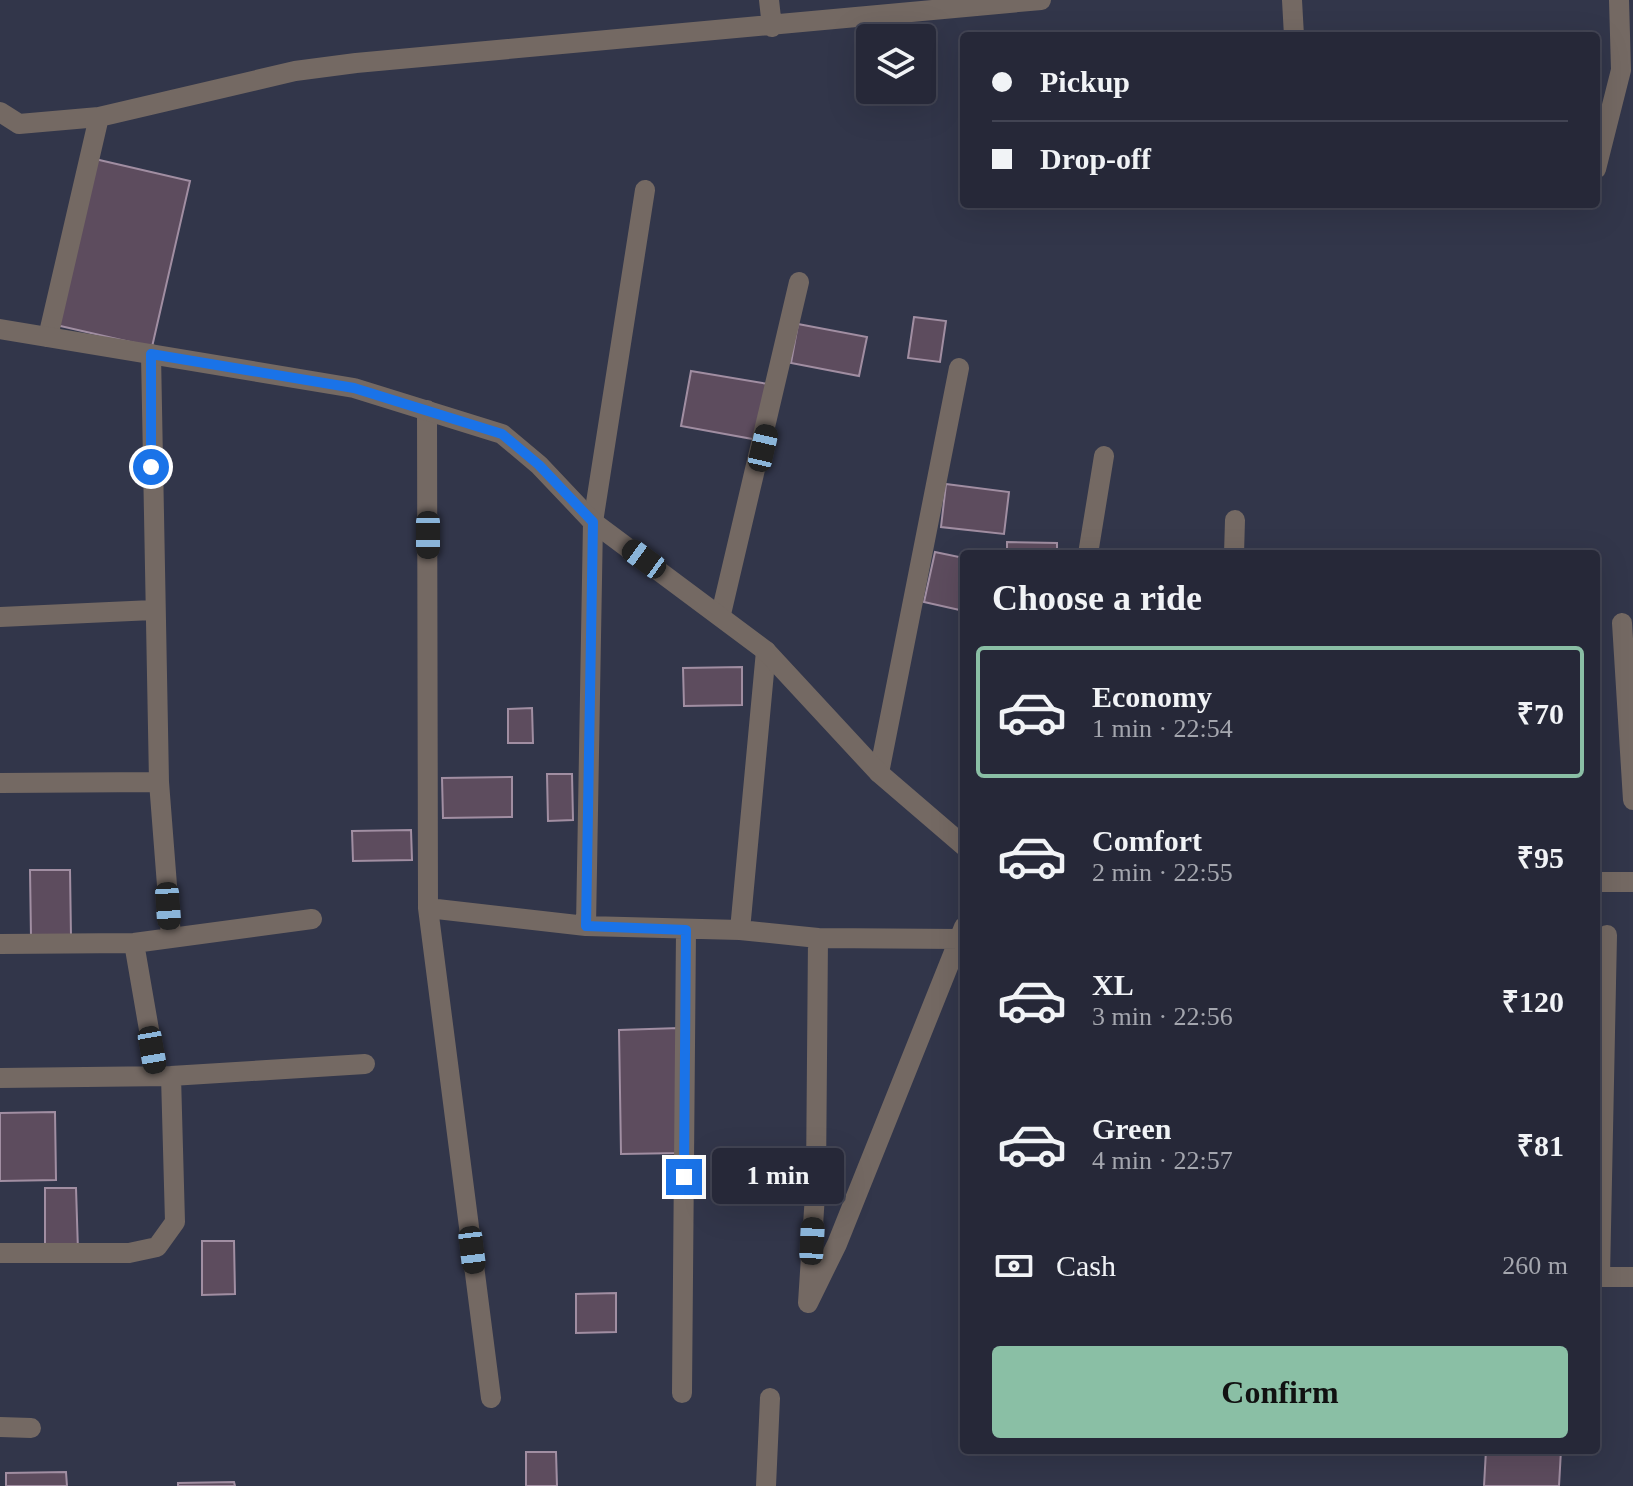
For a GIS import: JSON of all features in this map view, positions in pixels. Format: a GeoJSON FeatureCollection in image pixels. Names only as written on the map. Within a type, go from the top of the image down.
{"type":"FeatureCollection","features":[{"type":"Feature","properties":{"kind":"street"},"geometry":{"type":"LineString","coordinates":[[769,0],[772,27]]}},
{"type":"Feature","properties":{"kind":"street"},"geometry":{"type":"LineString","coordinates":[[0,112],[19,124],[99,117],[295,71],[1041,0]]}},
{"type":"Feature","properties":{"kind":"street"},"geometry":{"type":"LineString","coordinates":[[1292,0],[1294,32]]}},
{"type":"Feature","properties":{"kind":"street"},"geometry":{"type":"LineString","coordinates":[[1600,153],[1621,70],[1619,0]]}},
{"type":"Feature","properties":{"kind":"street"},"geometry":{"type":"LineString","coordinates":[[48,337],[99,117]]}},
{"type":"Feature","properties":{"kind":"street"},"geometry":{"type":"LineString","coordinates":[[586,926],[593,522],[645,190]]}},
{"type":"Feature","properties":{"kind":"street"},"geometry":{"type":"LineString","coordinates":[[721,614],[799,282]]}},
{"type":"Feature","properties":{"kind":"street"},"geometry":{"type":"LineString","coordinates":[[0,329],[354,388],[502,434],[539,465],[593,522],[721,614],[766,651],[879,773],[960,843]]}},
{"type":"Feature","properties":{"kind":"street"},"geometry":{"type":"LineString","coordinates":[[151,354],[153,610],[159,782],[171,937]]}},
{"type":"Feature","properties":{"kind":"street"},"geometry":{"type":"LineString","coordinates":[[879,773],[959,368]]}},
{"type":"Feature","properties":{"kind":"street"},"geometry":{"type":"LineString","coordinates":[[427,410],[428,908],[491,1398]]}},
{"type":"Feature","properties":{"kind":"street"},"geometry":{"type":"LineString","coordinates":[[1089,550],[1104,456]]}},
{"type":"Feature","properties":{"kind":"street"},"geometry":{"type":"LineString","coordinates":[[1234,550],[1235,520]]}},
{"type":"Feature","properties":{"kind":"street"},"geometry":{"type":"LineString","coordinates":[[0,617],[153,610]]}},
{"type":"Feature","properties":{"kind":"street"},"geometry":{"type":"LineString","coordinates":[[1622,623],[1633,800]]}},
{"type":"Feature","properties":{"kind":"street"},"geometry":{"type":"LineString","coordinates":[[740,930],[766,651]]}},
{"type":"Feature","properties":{"kind":"street"},"geometry":{"type":"LineString","coordinates":[[0,783],[159,782]]}},
{"type":"Feature","properties":{"kind":"street"},"geometry":{"type":"LineString","coordinates":[[1600,882],[1633,882]]}},
{"type":"Feature","properties":{"kind":"street"},"geometry":{"type":"LineString","coordinates":[[428,908],[586,926],[740,930],[818,938],[960,933]]}},
{"type":"Feature","properties":{"kind":"street"},"geometry":{"type":"LineString","coordinates":[[0,944],[134,943],[312,919]]}},
{"type":"Feature","properties":{"kind":"street"},"geometry":{"type":"LineString","coordinates":[[682,1393],[686,930]]}},
{"type":"Feature","properties":{"kind":"street"},"geometry":{"type":"LineString","coordinates":[[1600,1201],[1607,935]]}},
{"type":"Feature","properties":{"kind":"street"},"geometry":{"type":"LineString","coordinates":[[818,938],[816,1179],[808,1303],[837,1244],[960,938]]}},
{"type":"Feature","properties":{"kind":"street"},"geometry":{"type":"LineString","coordinates":[[0,1253],[129,1253],[157,1247],[175,1222],[164,1076],[134,943]]}},
{"type":"Feature","properties":{"kind":"street"},"geometry":{"type":"LineString","coordinates":[[0,1078],[164,1076],[365,1064]]}},
{"type":"Feature","properties":{"kind":"street"},"geometry":{"type":"LineString","coordinates":[[1600,1277],[1633,1277]]}},
{"type":"Feature","properties":{"kind":"street"},"geometry":{"type":"LineString","coordinates":[[766,1486],[770,1398]]}},
{"type":"Feature","properties":{"kind":"street"},"geometry":{"type":"LineString","coordinates":[[0,1427],[31,1428]]}},
{"type":"Feature","properties":{"kind":"building"},"geometry":{"type":"Polygon","coordinates":[[[95,159],[190,181],[152,347],[56,325],[95,159]]]}},
{"type":"Feature","properties":{"kind":"building"},"geometry":{"type":"Polygon","coordinates":[[[914,317],[946,321],[940,362],[908,358],[914,317]]]}},
{"type":"Feature","properties":{"kind":"building"},"geometry":{"type":"Polygon","coordinates":[[[798,324],[867,337],[859,376],[791,363],[798,324]]]}},
{"type":"Feature","properties":{"kind":"building"},"geometry":{"type":"Polygon","coordinates":[[[691,371],[768,384],[758,440],[681,426],[691,371]]]}},
{"type":"Feature","properties":{"kind":"building"},"geometry":{"type":"Polygon","coordinates":[[[946,484],[1009,492],[1004,534],[941,527],[946,484]]]}},
{"type":"Feature","properties":{"kind":"building"},"geometry":{"type":"Polygon","coordinates":[[[1007,542],[1057,543],[1057,550],[1007,550],[1007,542]]]}},
{"type":"Feature","properties":{"kind":"building"},"geometry":{"type":"Polygon","coordinates":[[[935,552],[960,557],[960,610],[924,602],[935,552]]]}},
{"type":"Feature","properties":{"kind":"building"},"geometry":{"type":"Polygon","coordinates":[[[742,667],[742,705],[684,706],[683,668],[742,667]]]}},
{"type":"Feature","properties":{"kind":"building"},"geometry":{"type":"Polygon","coordinates":[[[532,708],[533,743],[508,743],[508,709],[532,708]]]}},
{"type":"Feature","properties":{"kind":"building"},"geometry":{"type":"Polygon","coordinates":[[[547,774],[572,774],[573,820],[548,821],[547,774]]]}},
{"type":"Feature","properties":{"kind":"building"},"geometry":{"type":"Polygon","coordinates":[[[512,777],[512,817],[443,818],[442,778],[512,777]]]}},
{"type":"Feature","properties":{"kind":"building"},"geometry":{"type":"Polygon","coordinates":[[[411,830],[412,860],[353,861],[352,831],[411,830]]]}},
{"type":"Feature","properties":{"kind":"building"},"geometry":{"type":"Polygon","coordinates":[[[30,870],[70,870],[71,937],[31,937],[30,870]]]}},
{"type":"Feature","properties":{"kind":"building"},"geometry":{"type":"Polygon","coordinates":[[[679,1028],[681,1153],[621,1154],[619,1030],[679,1028]]]}},
{"type":"Feature","properties":{"kind":"building"},"geometry":{"type":"Polygon","coordinates":[[[55,1112],[56,1180],[0,1181],[0,1113],[55,1112]]]}},
{"type":"Feature","properties":{"kind":"building"},"geometry":{"type":"Polygon","coordinates":[[[45,1188],[76,1188],[78,1251],[45,1251],[45,1188]]]}},
{"type":"Feature","properties":{"kind":"building"},"geometry":{"type":"Polygon","coordinates":[[[202,1241],[234,1241],[235,1294],[202,1295],[202,1241]]]}},
{"type":"Feature","properties":{"kind":"building"},"geometry":{"type":"Polygon","coordinates":[[[616,1293],[616,1332],[576,1333],[576,1294],[616,1293]]]}},
{"type":"Feature","properties":{"kind":"building"},"geometry":{"type":"Polygon","coordinates":[[[526,1452],[556,1452],[557,1486],[526,1486],[526,1452]]]}},
{"type":"Feature","properties":{"kind":"building"},"geometry":{"type":"Polygon","coordinates":[[[1486,1454],[1561,1454],[1559,1486],[1484,1486],[1486,1454]]]}},
{"type":"Feature","properties":{"kind":"building"},"geometry":{"type":"Polygon","coordinates":[[[66,1472],[67,1486],[6,1486],[6,1473],[66,1472]]]}},
{"type":"Feature","properties":{"kind":"building"},"geometry":{"type":"Polygon","coordinates":[[[234,1482],[235,1486],[178,1486],[178,1483],[234,1482]]]}},
{"type":"Feature","properties":{"kind":"route"},"geometry":{"type":"LineString","coordinates":[[151,467],[151,354],[354,388],[502,434],[539,465],[593,522],[586,926],[686,930],[684,1177]]}}]}
